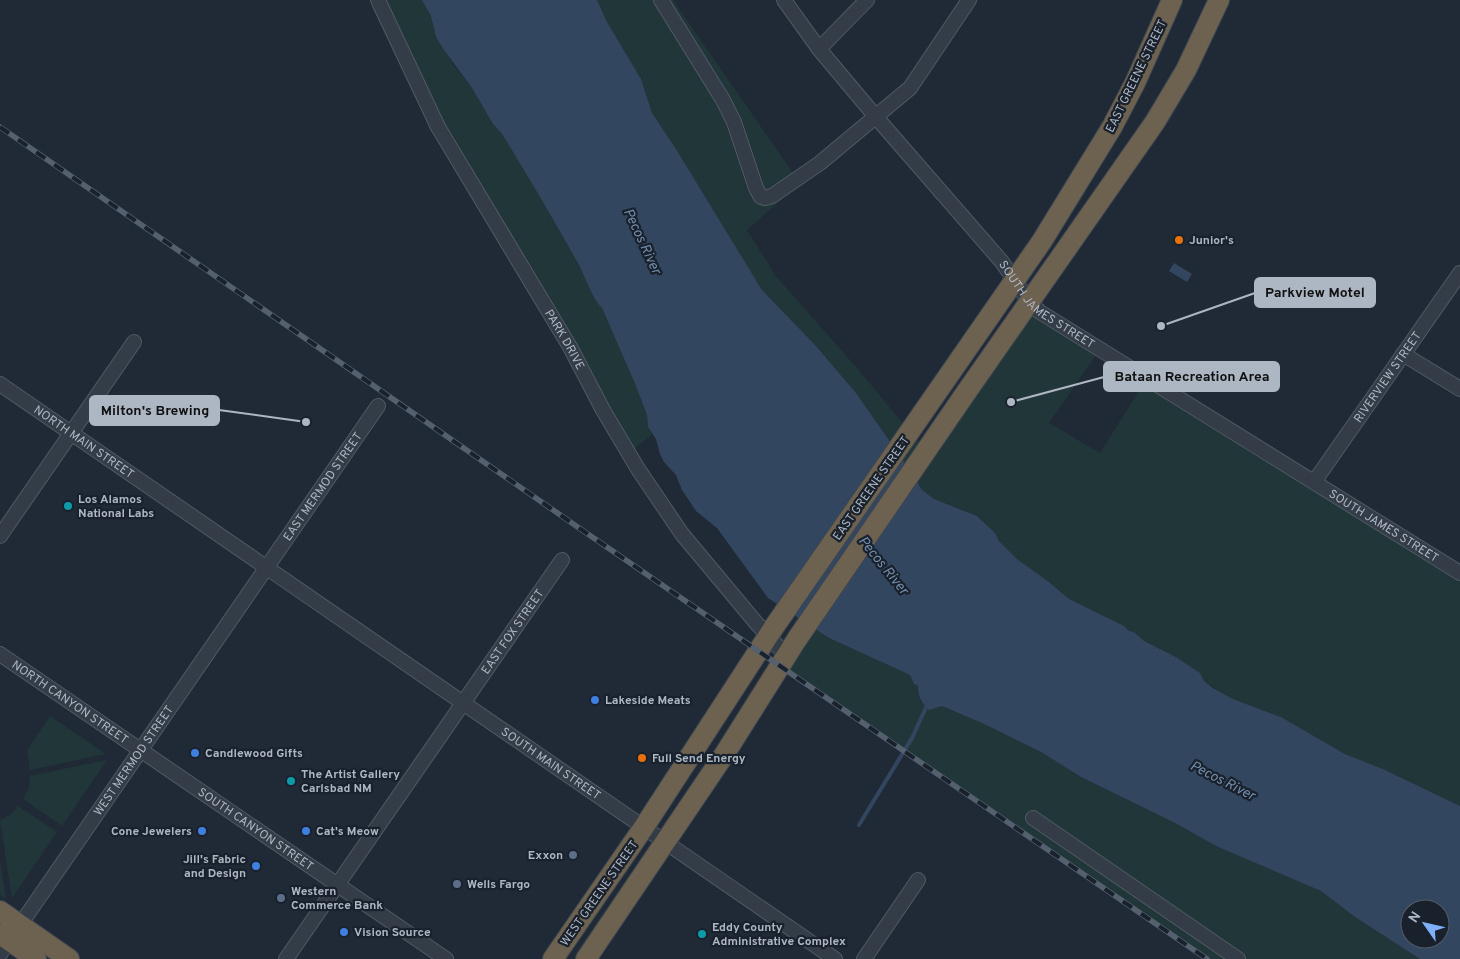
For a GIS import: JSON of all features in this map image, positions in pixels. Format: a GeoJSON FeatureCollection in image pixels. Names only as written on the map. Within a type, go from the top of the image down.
{"type":"FeatureCollection","features":[{"type":"Feature","properties":{"kind":"highway","name":"EAST GREENE STREET"},"geometry":{"type":"LineString","coordinates":[[644,827],[773,628],[924,413],[1047,233],[1098,150],[1135,83],[1172,0]]}},
{"type":"Feature","properties":{"kind":"highway","name":"EAST GREENE STREET"},"geometry":{"type":"LineString","coordinates":[[665,841],[724,754],[804,629],[1155,122],[1186,70],[1218,0]]}},
{"type":"Feature","properties":{"kind":"highway"},"geometry":{"type":"LineString","coordinates":[[1098,150],[1124,169]]}},
{"type":"Feature","properties":{"kind":"highway","name":"WEST GREENE STREET"},"geometry":{"type":"LineString","coordinates":[[553,959],[644,827]]}},
{"type":"Feature","properties":{"kind":"highway","name":"WEST GREENE STREET"},"geometry":{"type":"LineString","coordinates":[[586,959],[665,841]]}},
{"type":"Feature","properties":{"kind":"highway"},"geometry":{"type":"LineString","coordinates":[[0,912],[7,939],[36,959]]}},
{"type":"Feature","properties":{"kind":"highway"},"geometry":{"type":"LineString","coordinates":[[7,939],[69,959]]}},
{"type":"Feature","properties":{"kind":"street","name":"PARK DRIVE"},"geometry":{"type":"LineString","coordinates":[[378,0],[438,127],[570,347],[603,410],[638,469],[682,534],[773,628],[786,656]]}},
{"type":"Feature","properties":{"kind":"street"},"geometry":{"type":"LineString","coordinates":[[661,0],[723,100],[734,122],[756,188],[761,197],[765,198],[772,196],[820,163],[910,88],[969,0]]}},
{"type":"Feature","properties":{"kind":"street","name":"SOUTH JAMES STREET"},"geometry":{"type":"LineString","coordinates":[[784,0],[819,49],[1002,262],[1030,303],[1044,315],[1460,573]]}},
{"type":"Feature","properties":{"kind":"street"},"geometry":{"type":"LineString","coordinates":[[819,49],[867,0]]}},
{"type":"Feature","properties":{"kind":"street","name":"RIVERVIEW STREET"},"geometry":{"type":"LineString","coordinates":[[1314,482],[1460,273]]}},
{"type":"Feature","properties":{"kind":"street"},"geometry":{"type":"LineString","coordinates":[[0,536],[134,342]]}},
{"type":"Feature","properties":{"kind":"street"},"geometry":{"type":"LineString","coordinates":[[1403,354],[1460,389]]}},
{"type":"Feature","properties":{"kind":"street","name":"NORTH MAIN STREET"},"geometry":{"type":"LineString","coordinates":[[0,384],[267,568]]}},
{"type":"Feature","properties":{"kind":"street","name":"EAST MERMOD STREET"},"geometry":{"type":"LineString","coordinates":[[267,568],[378,406]]}},
{"type":"Feature","properties":{"kind":"street","name":"EAST FOX STREET"},"geometry":{"type":"LineString","coordinates":[[286,959],[562,560]]}},
{"type":"Feature","properties":{"kind":"street","name":"SOUTH MAIN STREET"},"geometry":{"type":"LineString","coordinates":[[267,568],[835,959]]}},
{"type":"Feature","properties":{"kind":"street","name":"WEST MERMOD STREET"},"geometry":{"type":"LineString","coordinates":[[7,939],[267,568]]}},
{"type":"Feature","properties":{"kind":"street","name":"NORTH CANYON STREET"},"geometry":{"type":"LineString","coordinates":[[0,654],[140,751]]}},
{"type":"Feature","properties":{"kind":"street","name":"SOUTH CANYON STREET"},"geometry":{"type":"LineString","coordinates":[[140,751],[446,959]]}},
{"type":"Feature","properties":{"kind":"street"},"geometry":{"type":"LineString","coordinates":[[1033,818],[1238,959]]}},
{"type":"Feature","properties":{"kind":"street"},"geometry":{"type":"LineString","coordinates":[[864,959],[918,880]]}},
{"type":"Feature","properties":{"kind":"green space"},"geometry":{"type":"Polygon","coordinates":[[[378,0],[422,0],[431,16],[436,37],[453,64],[472,88],[493,124],[502,134],[580,267],[602,308],[647,415],[648,427],[652,435],[628,453],[495,221],[378,0]]]}},
{"type":"Feature","properties":{"kind":"green space"},"geometry":{"type":"Polygon","coordinates":[[[597,0],[673,0],[800,183],[747,230],[775,275],[857,368],[926,451],[1030,303],[1100,349],[1049,423],[1100,453],[1147,378],[1460,573],[1460,806],[1383,769],[1345,754],[1281,717],[1233,699],[1204,681],[1200,673],[1176,657],[1144,641],[1124,626],[1069,599],[1017,559],[999,541],[995,533],[977,516],[934,499],[921,489],[917,480],[856,393],[816,346],[762,290],[652,113],[641,79],[607,22],[597,0]]]}},
{"type":"Feature","properties":{"kind":"green space"},"geometry":{"type":"Polygon","coordinates":[[[808,624],[829,638],[910,675],[914,684],[918,686],[917,691],[921,702],[942,706],[982,723],[1041,752],[1081,777],[1175,823],[1216,846],[1321,891],[1355,917],[1400,946],[1400,949],[1405,949],[1420,959],[1207,959],[781,665],[808,624]]]}},
{"type":"Feature","properties":{"kind":"green space"},"geometry":{"type":"Polygon","coordinates":[[[50,716],[106,754],[30,770],[27,750],[50,716]]]}},
{"type":"Feature","properties":{"kind":"green space"},"geometry":{"type":"Polygon","coordinates":[[[107,760],[62,826],[23,799],[29,788],[30,776],[107,760]]]}},
{"type":"Feature","properties":{"kind":"green space"},"geometry":{"type":"Polygon","coordinates":[[[18,806],[57,832],[12,898],[0,820],[11,814],[18,806]]]}},
{"type":"Feature","properties":{"kind":"green space"},"geometry":{"type":"Polygon","coordinates":[[[0,861],[6,899],[0,895],[0,861]]]}},
{"type":"Feature","properties":{"kind":"water","name":"Pecos River"},"geometry":{"type":"Polygon","coordinates":[[[422,0],[597,0],[607,22],[641,79],[652,113],[762,290],[816,346],[856,393],[917,480],[921,489],[934,499],[977,516],[995,533],[999,541],[1017,559],[1069,599],[1124,626],[1144,641],[1176,657],[1200,673],[1204,681],[1213,688],[1233,699],[1281,717],[1345,754],[1383,769],[1460,806],[1460,959],[1420,959],[1405,949],[1450,949],[1450,899],[1400,899],[1400,946],[1355,917],[1321,891],[1216,846],[1175,823],[1081,777],[1041,752],[982,723],[942,706],[929,710],[920,699],[918,686],[914,684],[910,675],[829,638],[768,598],[717,528],[696,511],[682,490],[676,475],[664,462],[656,439],[648,427],[647,415],[636,386],[602,308],[593,295],[561,233],[502,134],[493,124],[472,88],[436,37],[431,16],[422,0]]]}},
{"type":"Feature","properties":{"kind":"water"},"geometry":{"type":"Polygon","coordinates":[[[1174,263],[1192,274],[1187,282],[1169,271],[1174,263]]]}},
{"type":"Feature","properties":{"kind":"waterway"},"geometry":{"type":"LineString","coordinates":[[859,825],[912,738],[928,703]]}},
{"type":"Feature","properties":{"kind":"railway"},"geometry":{"type":"LineString","coordinates":[[0,127],[1207,959]]}},
{"type":"Feature","properties":{"kind":"place","name":"Junior's"},"geometry":{"type":"Point","coordinates":[1179,240]}},
{"type":"Feature","properties":{"kind":"place","name":"Parkview Motel"},"geometry":{"type":"Point","coordinates":[1161,326]}},
{"type":"Feature","properties":{"kind":"place","name":"Bataan Recreation Area"},"geometry":{"type":"Point","coordinates":[1011,402]}},
{"type":"Feature","properties":{"kind":"place","name":"Milton's Brewing"},"geometry":{"type":"Point","coordinates":[306,422]}},
{"type":"Feature","properties":{"kind":"place","name":"Los Alamos National Labs"},"geometry":{"type":"Point","coordinates":[68,506]}},
{"type":"Feature","properties":{"kind":"place","name":"Lakeside Meats"},"geometry":{"type":"Point","coordinates":[595,700]}},
{"type":"Feature","properties":{"kind":"place","name":"Candlewood Gifts"},"geometry":{"type":"Point","coordinates":[195,753]}},
{"type":"Feature","properties":{"kind":"place","name":"Full Send Energy"},"geometry":{"type":"Point","coordinates":[642,758]}},
{"type":"Feature","properties":{"kind":"place","name":"The Artist Gallery Carlsbad NM"},"geometry":{"type":"Point","coordinates":[291,781]}},
{"type":"Feature","properties":{"kind":"place","name":"Cone Jewelers"},"geometry":{"type":"Point","coordinates":[202,831]}},
{"type":"Feature","properties":{"kind":"place","name":"Cat's Meow"},"geometry":{"type":"Point","coordinates":[306,831]}},
{"type":"Feature","properties":{"kind":"place","name":"Exxon"},"geometry":{"type":"Point","coordinates":[573,855]}},
{"type":"Feature","properties":{"kind":"place","name":"Jill's Fabric and Design"},"geometry":{"type":"Point","coordinates":[256,866]}},
{"type":"Feature","properties":{"kind":"place","name":"Wells Fargo"},"geometry":{"type":"Point","coordinates":[457,884]}},
{"type":"Feature","properties":{"kind":"place","name":"Western Commerce Bank"},"geometry":{"type":"Point","coordinates":[281,898]}},
{"type":"Feature","properties":{"kind":"place","name":"Vision Source"},"geometry":{"type":"Point","coordinates":[344,932]}},
{"type":"Feature","properties":{"kind":"place","name":"Eddy County Administrative Complex"},"geometry":{"type":"Point","coordinates":[702,934]}}]}
